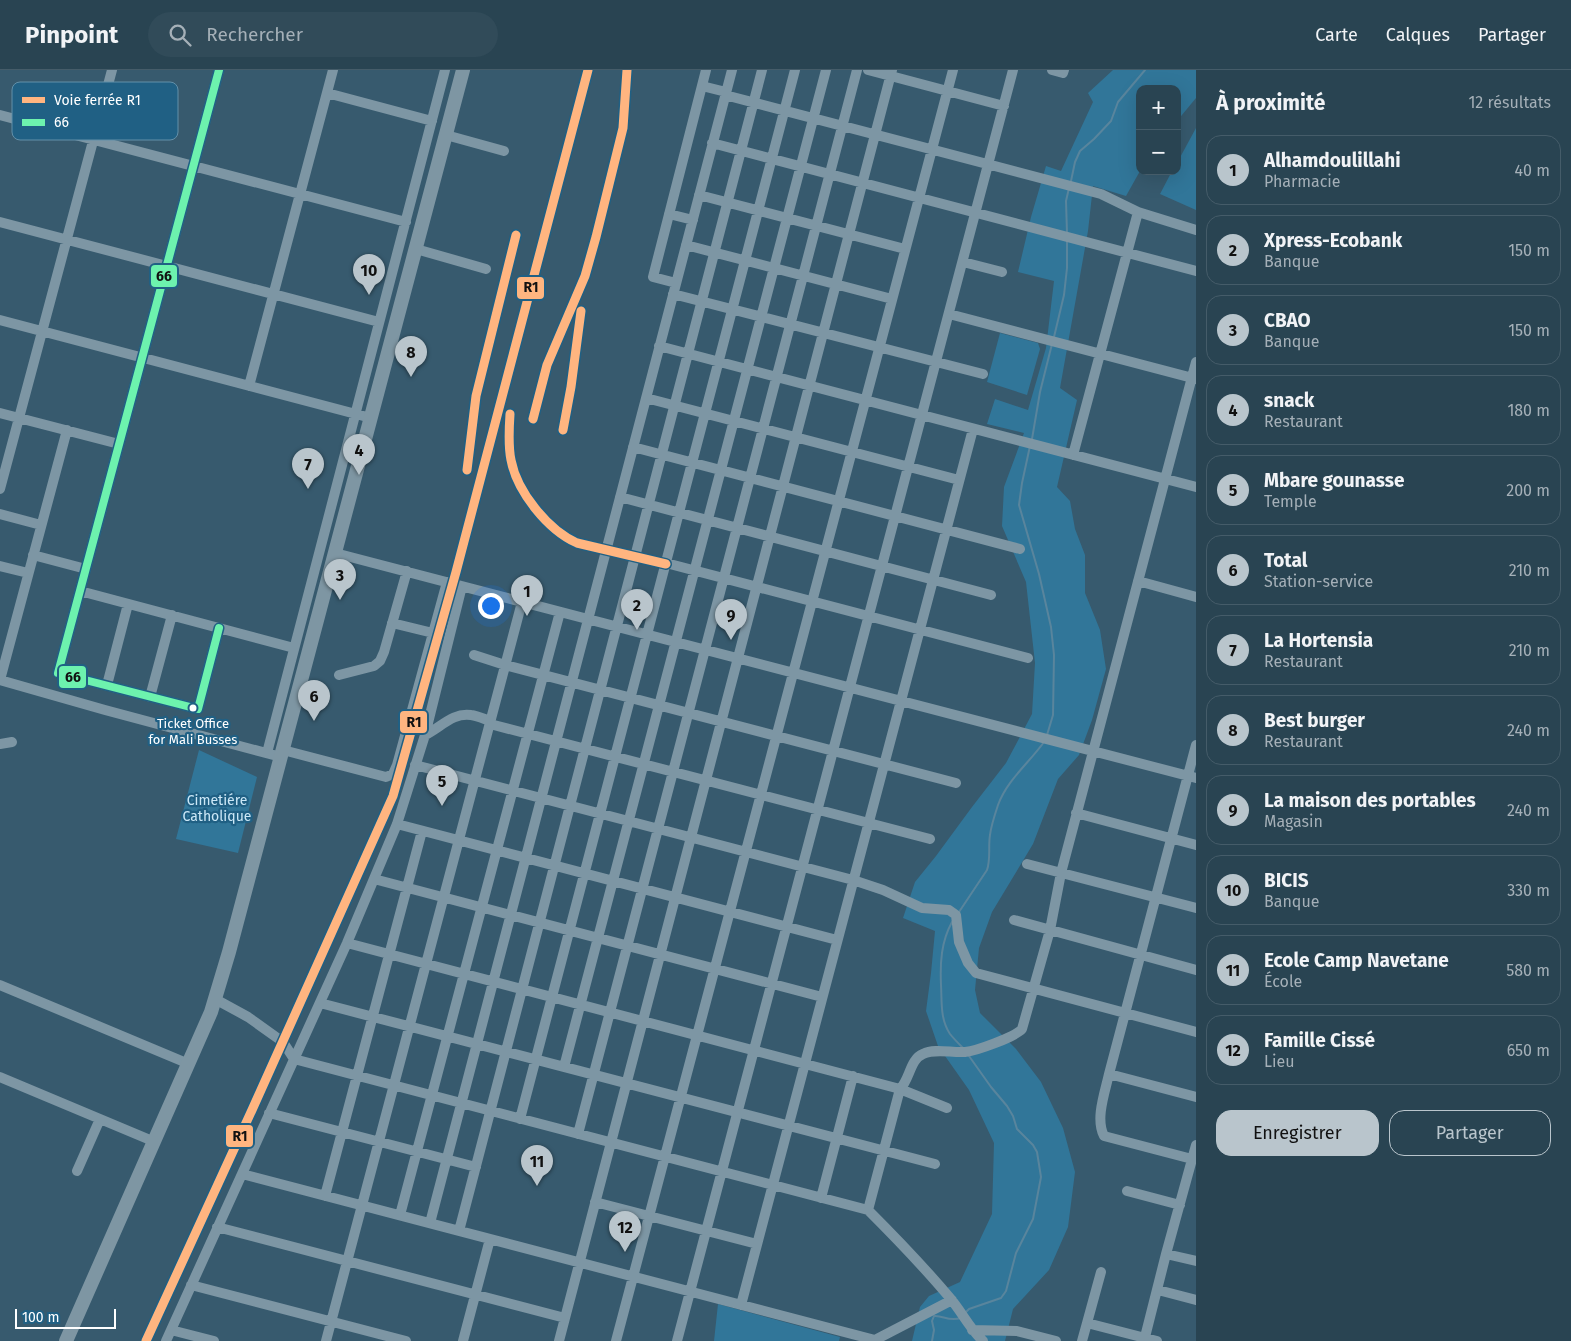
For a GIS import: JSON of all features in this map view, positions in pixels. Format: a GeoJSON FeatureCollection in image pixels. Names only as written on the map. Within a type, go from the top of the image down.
{"type":"FeatureCollection","features":[{"type":"Feature","properties":{"kind":"highway"},"geometry":{"type":"LineString","coordinates":[[66,1341],[189,1064],[215,999],[463,70]]}},
{"type":"Feature","properties":{"kind":"street"},"geometry":{"type":"LineString","coordinates":[[219,70],[58,673],[198,710],[219,628]]}},
{"type":"Feature","properties":{"kind":"street"},"geometry":{"type":"LineString","coordinates":[[249,386],[333,70]]}},
{"type":"Feature","properties":{"kind":"street"},"geometry":{"type":"LineString","coordinates":[[267,753],[445,70]]}},
{"type":"Feature","properties":{"kind":"street"},"geometry":{"type":"LineString","coordinates":[[706,70],[653,277],[702,301],[983,374]]}},
{"type":"Feature","properties":{"kind":"street"},"geometry":{"type":"LineString","coordinates":[[430,1223],[732,70]]}},
{"type":"Feature","properties":{"kind":"street"},"geometry":{"type":"LineString","coordinates":[[459,1231],[762,70]]}},
{"type":"Feature","properties":{"kind":"street"},"geometry":{"type":"LineString","coordinates":[[520,1119],[796,70]]}},
{"type":"Feature","properties":{"kind":"street"},"geometry":{"type":"LineString","coordinates":[[564,1067],[826,70]]}},
{"type":"Feature","properties":{"kind":"street"},"geometry":{"type":"LineString","coordinates":[[578,1134],[857,70]]}},
{"type":"Feature","properties":{"kind":"street"},"geometry":{"type":"LineString","coordinates":[[868,70],[892,73],[947,91],[1004,106]]}},
{"type":"Feature","properties":{"kind":"street"},"geometry":{"type":"LineString","coordinates":[[616,1341],[953,70]]}},
{"type":"Feature","properties":{"kind":"street"},"geometry":{"type":"LineString","coordinates":[[677,1341],[1013,70]]}},
{"type":"Feature","properties":{"kind":"street"},"geometry":{"type":"LineString","coordinates":[[1052,70],[1063,73],[1064,70]]}},
{"type":"Feature","properties":{"kind":"street"},"geometry":{"type":"LineString","coordinates":[[559,1341],[892,73]]}},
{"type":"Feature","properties":{"kind":"street"},"geometry":{"type":"LineString","coordinates":[[702,86],[754,103],[1101,194],[1138,212],[1196,230]]}},
{"type":"Feature","properties":{"kind":"street"},"geometry":{"type":"LineString","coordinates":[[327,93],[432,121]]}},
{"type":"Feature","properties":{"kind":"street"},"geometry":{"type":"LineString","coordinates":[[446,135],[504,151]]}},
{"type":"Feature","properties":{"kind":"street"},"geometry":{"type":"LineString","coordinates":[[0,490],[93,140],[406,222]]}},
{"type":"Feature","properties":{"kind":"street"},"geometry":{"type":"LineString","coordinates":[[712,144],[1196,271]]}},
{"type":"Feature","properties":{"kind":"street"},"geometry":{"type":"LineString","coordinates":[[699,195],[905,249]]}},
{"type":"Feature","properties":{"kind":"street"},"geometry":{"type":"LineString","coordinates":[[1073,455],[1138,212]]}},
{"type":"Feature","properties":{"kind":"street"},"geometry":{"type":"LineString","coordinates":[[669,214],[692,220]]}},
{"type":"Feature","properties":{"kind":"street"},"geometry":{"type":"LineString","coordinates":[[0,222],[379,322]]}},
{"type":"Feature","properties":{"kind":"street"},"geometry":{"type":"LineString","coordinates":[[686,245],[892,299]]}},
{"type":"Feature","properties":{"kind":"street"},"geometry":{"type":"LineString","coordinates":[[416,250],[486,269]]}},
{"type":"Feature","properties":{"kind":"street"},"geometry":{"type":"LineString","coordinates":[[963,262],[1002,272]]}},
{"type":"Feature","properties":{"kind":"street"},"geometry":{"type":"LineString","coordinates":[[949,314],[1194,378]]}},
{"type":"Feature","properties":{"kind":"street"},"geometry":{"type":"LineString","coordinates":[[0,320],[371,418]]}},
{"type":"Feature","properties":{"kind":"street"},"geometry":{"type":"LineString","coordinates":[[660,346],[1196,487]]}},
{"type":"Feature","properties":{"kind":"street"},"geometry":{"type":"LineString","coordinates":[[868,1210],[900,1088],[907,1080],[912,1066],[918,1057],[929,1052],[966,1052],[1018,1033],[1022,1029],[1050,930],[1061,873],[1076,814],[1165,479],[1194,378],[1196,362]]}},
{"type":"Feature","properties":{"kind":"street"},"geometry":{"type":"LineString","coordinates":[[646,398],[959,480]]}},
{"type":"Feature","properties":{"kind":"street"},"geometry":{"type":"LineString","coordinates":[[0,412],[119,444]]}},
{"type":"Feature","properties":{"kind":"street"},"geometry":{"type":"LineString","coordinates":[[741,1305],[973,429]]}},
{"type":"Feature","properties":{"kind":"street"},"geometry":{"type":"LineString","coordinates":[[67,430],[0,680],[267,753],[282,753],[386,777],[393,774],[397,765],[447,582]]}},
{"type":"Feature","properties":{"kind":"street"},"geometry":{"type":"LineString","coordinates":[[633,447],[1020,549]]}},
{"type":"Feature","properties":{"kind":"street"},"geometry":{"type":"LineString","coordinates":[[620,497],[991,595]]}},
{"type":"Feature","properties":{"kind":"street"},"geometry":{"type":"LineString","coordinates":[[0,514],[41,525]]}},
{"type":"Feature","properties":{"kind":"street"},"geometry":{"type":"LineString","coordinates":[[335,553],[1192,777]]}},
{"type":"Feature","properties":{"kind":"street"},"geometry":{"type":"LineString","coordinates":[[33,555],[86,569]]}},
{"type":"Feature","properties":{"kind":"street"},"geometry":{"type":"LineString","coordinates":[[666,563],[1028,658]]}},
{"type":"Feature","properties":{"kind":"street"},"geometry":{"type":"LineString","coordinates":[[0,566],[28,574]]}},
{"type":"Feature","properties":{"kind":"street"},"geometry":{"type":"LineString","coordinates":[[339,675],[378,664],[383,656],[407,571]]}},
{"type":"Feature","properties":{"kind":"street"},"geometry":{"type":"LineString","coordinates":[[1138,581],[1196,596]]}},
{"type":"Feature","properties":{"kind":"street"},"geometry":{"type":"LineString","coordinates":[[166,1341],[347,943],[397,824],[425,735],[462,586]]}},
{"type":"Feature","properties":{"kind":"street"},"geometry":{"type":"LineString","coordinates":[[80,591],[294,648]]}},
{"type":"Feature","properties":{"kind":"street"},"geometry":{"type":"LineString","coordinates":[[326,1341],[522,602]]}},
{"type":"Feature","properties":{"kind":"street"},"geometry":{"type":"LineString","coordinates":[[107,686],[128,604]]}},
{"type":"Feature","properties":{"kind":"street"},"geometry":{"type":"LineString","coordinates":[[400,1215],[560,612]]}},
{"type":"Feature","properties":{"kind":"street"},"geometry":{"type":"LineString","coordinates":[[150,697],[172,615]]}},
{"type":"Feature","properties":{"kind":"street"},"geometry":{"type":"LineString","coordinates":[[392,623],[433,633]]}},
{"type":"Feature","properties":{"kind":"street"},"geometry":{"type":"LineString","coordinates":[[474,655],[956,783]]}},
{"type":"Feature","properties":{"kind":"street"},"geometry":{"type":"LineString","coordinates":[[425,735],[452,717],[472,715],[527,734],[930,839]]}},
{"type":"Feature","properties":{"kind":"street"},"geometry":{"type":"LineString","coordinates":[[0,744],[12,742]]}},
{"type":"Feature","properties":{"kind":"street"},"geometry":{"type":"LineString","coordinates":[[1192,1159],[1104,1136],[1101,1131],[1101,1117],[1109,1074],[1171,838],[1192,777],[1196,746]]}},
{"type":"Feature","properties":{"kind":"street"},"geometry":{"type":"LineString","coordinates":[[415,765],[853,880],[883,890],[922,908],[949,910],[955,913],[958,919],[960,942],[968,963],[976,973],[1196,1032]]}},
{"type":"Feature","properties":{"kind":"street"},"geometry":{"type":"LineString","coordinates":[[1076,814],[1196,845]]}},
{"type":"Feature","properties":{"kind":"street"},"geometry":{"type":"LineString","coordinates":[[397,824],[837,940]]}},
{"type":"Feature","properties":{"kind":"street"},"geometry":{"type":"LineString","coordinates":[[325,1196],[422,831]]}},
{"type":"Feature","properties":{"kind":"street"},"geometry":{"type":"LineString","coordinates":[[1027,864],[1196,908]]}},
{"type":"Feature","properties":{"kind":"street"},"geometry":{"type":"LineString","coordinates":[[374,879],[822,997]]}},
{"type":"Feature","properties":{"kind":"street"},"geometry":{"type":"LineString","coordinates":[[1014,920],[1196,970]]}},
{"type":"Feature","properties":{"kind":"street"},"geometry":{"type":"LineString","coordinates":[[347,943],[900,1088],[947,1108]]}},
{"type":"Feature","properties":{"kind":"street"},"geometry":{"type":"LineString","coordinates":[[0,985],[189,1064]]}},
{"type":"Feature","properties":{"kind":"street"},"geometry":{"type":"LineString","coordinates":[[215,999],[248,1018],[282,1042],[294,1059],[868,1210],[917,1259],[952,1300],[972,1330],[982,1341]]}},
{"type":"Feature","properties":{"kind":"street"},"geometry":{"type":"LineString","coordinates":[[320,1003],[935,1164]]}},
{"type":"Feature","properties":{"kind":"street"},"geometry":{"type":"LineString","coordinates":[[1109,1074],[1196,1097]]}},
{"type":"Feature","properties":{"kind":"street"},"geometry":{"type":"LineString","coordinates":[[821,1198],[853,1076]]}},
{"type":"Feature","properties":{"kind":"street"},"geometry":{"type":"LineString","coordinates":[[0,1077],[154,1142]]}},
{"type":"Feature","properties":{"kind":"street"},"geometry":{"type":"LineString","coordinates":[[269,1113],[476,1167]]}},
{"type":"Feature","properties":{"kind":"street"},"geometry":{"type":"LineString","coordinates":[[77,1171],[100,1119]]}},
{"type":"Feature","properties":{"kind":"street"},"geometry":{"type":"LineString","coordinates":[[1144,1339],[1196,1145]]}},
{"type":"Feature","properties":{"kind":"street"},"geometry":{"type":"LineString","coordinates":[[242,1174],[876,1340],[952,1300]]}},
{"type":"Feature","properties":{"kind":"street"},"geometry":{"type":"LineString","coordinates":[[1127,1191],[1180,1205]]}},
{"type":"Feature","properties":{"kind":"street"},"geometry":{"type":"LineString","coordinates":[[595,1202],[757,1244]]}},
{"type":"Feature","properties":{"kind":"street"},"geometry":{"type":"LineString","coordinates":[[217,1227],[565,1318]]}},
{"type":"Feature","properties":{"kind":"street"},"geometry":{"type":"LineString","coordinates":[[463,1341],[490,1239]]}},
{"type":"Feature","properties":{"kind":"street"},"geometry":{"type":"LineString","coordinates":[[1166,1254],[1196,1261]]}},
{"type":"Feature","properties":{"kind":"street"},"geometry":{"type":"LineString","coordinates":[[1082,1341],[1101,1272]]}},
{"type":"Feature","properties":{"kind":"street"},"geometry":{"type":"LineString","coordinates":[[192,1284],[406,1341]]}},
{"type":"Feature","properties":{"kind":"street"},"geometry":{"type":"LineString","coordinates":[[1158,1290],[1196,1300]]}},
{"type":"Feature","properties":{"kind":"street"},"geometry":{"type":"LineString","coordinates":[[1087,1323],[1157,1341]]}},
{"type":"Feature","properties":{"kind":"street"},"geometry":{"type":"LineString","coordinates":[[171,1330],[214,1341]]}},
{"type":"Feature","properties":{"kind":"street"},"geometry":{"type":"LineString","coordinates":[[972,1330],[1017,1331],[1056,1341]]}},
{"type":"Feature","properties":{"kind":"green space"},"geometry":{"type":"Polygon","coordinates":[[[1113,70],[1196,70],[1196,98],[1181,116],[1181,85],[1136,85],[1136,175],[1138,175],[1126,196],[1093,186],[1088,231],[1060,388],[1077,400],[1057,487],[1070,501],[1075,529],[1085,555],[1085,593],[1100,630],[1106,669],[1092,720],[1079,755],[1058,779],[1033,844],[992,912],[979,948],[975,990],[980,1013],[1016,1049],[1041,1082],[1063,1128],[1075,1172],[1068,1227],[1049,1270],[1013,1309],[1005,1341],[912,1341],[920,1307],[929,1296],[960,1282],[992,1214],[994,1143],[969,1090],[938,1046],[926,1011],[935,931],[903,918],[915,882],[1006,763],[1032,714],[1035,663],[1026,582],[1002,526],[1004,487],[1024,433],[987,424],[995,399],[1028,410],[1046,348],[1054,281],[1018,272],[1046,166],[1061,171],[1093,102],[1088,93],[1113,70]]]}},
{"type":"Feature","properties":{"kind":"green space"},"geometry":{"type":"Polygon","coordinates":[[[1196,128],[1196,210],[1160,194],[1170,175],[1181,175],[1181,156],[1196,128]]]}},
{"type":"Feature","properties":{"kind":"green space"},"geometry":{"type":"Polygon","coordinates":[[[1000,333],[1038,343],[1040,349],[1027,395],[987,382],[1000,333]]]}},
{"type":"Feature","properties":{"kind":"green space","name":"Cimetiére Catholique"},"geometry":{"type":"Polygon","coordinates":[[[199,750],[257,777],[238,853],[176,839],[199,750]]]}},
{"type":"Feature","properties":{"kind":"green space"},"geometry":{"type":"Polygon","coordinates":[[[718,1304],[840,1337],[839,1341],[714,1341],[718,1304]]]}},
{"type":"Feature","properties":{"kind":"waterway"},"geometry":{"type":"LineString","coordinates":[[1071,181],[1075,162],[1080,151],[1111,121],[1118,102],[1145,70]]}},
{"type":"Feature","properties":{"kind":"waterway"},"geometry":{"type":"LineString","coordinates":[[1067,233],[1066,201],[1069,188]]}},
{"type":"Feature","properties":{"kind":"waterway"},"geometry":{"type":"LineString","coordinates":[[1054,337],[1064,295],[1067,241]]}},
{"type":"Feature","properties":{"kind":"waterway"},"geometry":{"type":"LineString","coordinates":[[1032,439],[1040,392],[1052,344]]}},
{"type":"Feature","properties":{"kind":"waterway"},"geometry":{"type":"LineString","coordinates":[[1030,446],[1019,505],[1039,574],[1051,627],[1054,655],[1053,715],[1047,735]]}},
{"type":"Feature","properties":{"kind":"waterway"},"geometry":{"type":"LineString","coordinates":[[959,912],[987,870],[991,828],[1002,796],[1044,742]]}},
{"type":"Feature","properties":{"kind":"waterway"},"geometry":{"type":"LineString","coordinates":[[952,922],[946,937],[941,961],[942,1010],[950,1034],[963,1048]]}},
{"type":"Feature","properties":{"kind":"waterway"},"geometry":{"type":"LineString","coordinates":[[965,1313],[969,1309],[1001,1298],[1006,1291],[1016,1253],[1033,1219],[1041,1177],[1037,1152],[1033,1145],[1017,1129],[1013,1116],[1007,1106],[969,1056]]}},
{"type":"Feature","properties":{"kind":"waterway"},"geometry":{"type":"LineString","coordinates":[[932,1341],[934,1330],[932,1321],[934,1316],[949,1319],[961,1318]]}},
{"type":"Feature","properties":{"kind":"rail line","name":"R1"},"geometry":{"type":"LineString","coordinates":[[146,1341],[393,796],[456,572],[588,70]]}},
{"type":"Feature","properties":{"kind":"rail line","name":"R1"},"geometry":{"type":"LineString","coordinates":[[533,419],[547,365],[585,276],[596,237],[623,128],[627,70]]}},
{"type":"Feature","properties":{"kind":"rail line","name":"R1"},"geometry":{"type":"LineString","coordinates":[[467,470],[476,396],[516,235]]}},
{"type":"Feature","properties":{"kind":"rail line","name":"R1"},"geometry":{"type":"LineString","coordinates":[[563,430],[581,311]]}},
{"type":"Feature","properties":{"kind":"rail line","name":"R1"},"geometry":{"type":"LineString","coordinates":[[510,414],[509,449],[514,472],[535,509],[555,529],[577,543],[666,564]]}},
{"type":"Feature","properties":{"kind":"transit line","name":"66"},"geometry":{"type":"LineString","coordinates":[[219,70],[58,673],[198,709],[219,628]]}},
{"type":"Feature","properties":{"kind":"place","name":"BICIS"},"geometry":{"type":"Point","coordinates":[369,295]}},
{"type":"Feature","properties":{"kind":"place","name":"Best burger"},"geometry":{"type":"Point","coordinates":[411,377]}},
{"type":"Feature","properties":{"kind":"place","name":"snack"},"geometry":{"type":"Point","coordinates":[359,475]}},
{"type":"Feature","properties":{"kind":"place","name":"La Hortensia"},"geometry":{"type":"Point","coordinates":[308,489]}},
{"type":"Feature","properties":{"kind":"place","name":"CBAO"},"geometry":{"type":"Point","coordinates":[340,600]}},
{"type":"Feature","properties":{"kind":"place","name":"Alhamdoulillahi"},"geometry":{"type":"Point","coordinates":[527,616]}},
{"type":"Feature","properties":{"kind":"place","name":"Xpress-Ecobank"},"geometry":{"type":"Point","coordinates":[637,630]}},
{"type":"Feature","properties":{"kind":"place","name":"La maison des portables"},"geometry":{"type":"Point","coordinates":[731,640]}},
{"type":"Feature","properties":{"kind":"place","name":"Ticket Office for Mali Busses"},"geometry":{"type":"Point","coordinates":[193,708]}},
{"type":"Feature","properties":{"kind":"place","name":"Total"},"geometry":{"type":"Point","coordinates":[314,721]}},
{"type":"Feature","properties":{"kind":"place","name":"Mbare gounasse"},"geometry":{"type":"Point","coordinates":[442,806]}},
{"type":"Feature","properties":{"kind":"place","name":"Ecole Camp Navetane"},"geometry":{"type":"Point","coordinates":[537,1186]}},
{"type":"Feature","properties":{"kind":"place","name":"Famille Cissé"},"geometry":{"type":"Point","coordinates":[625,1252]}}]}
